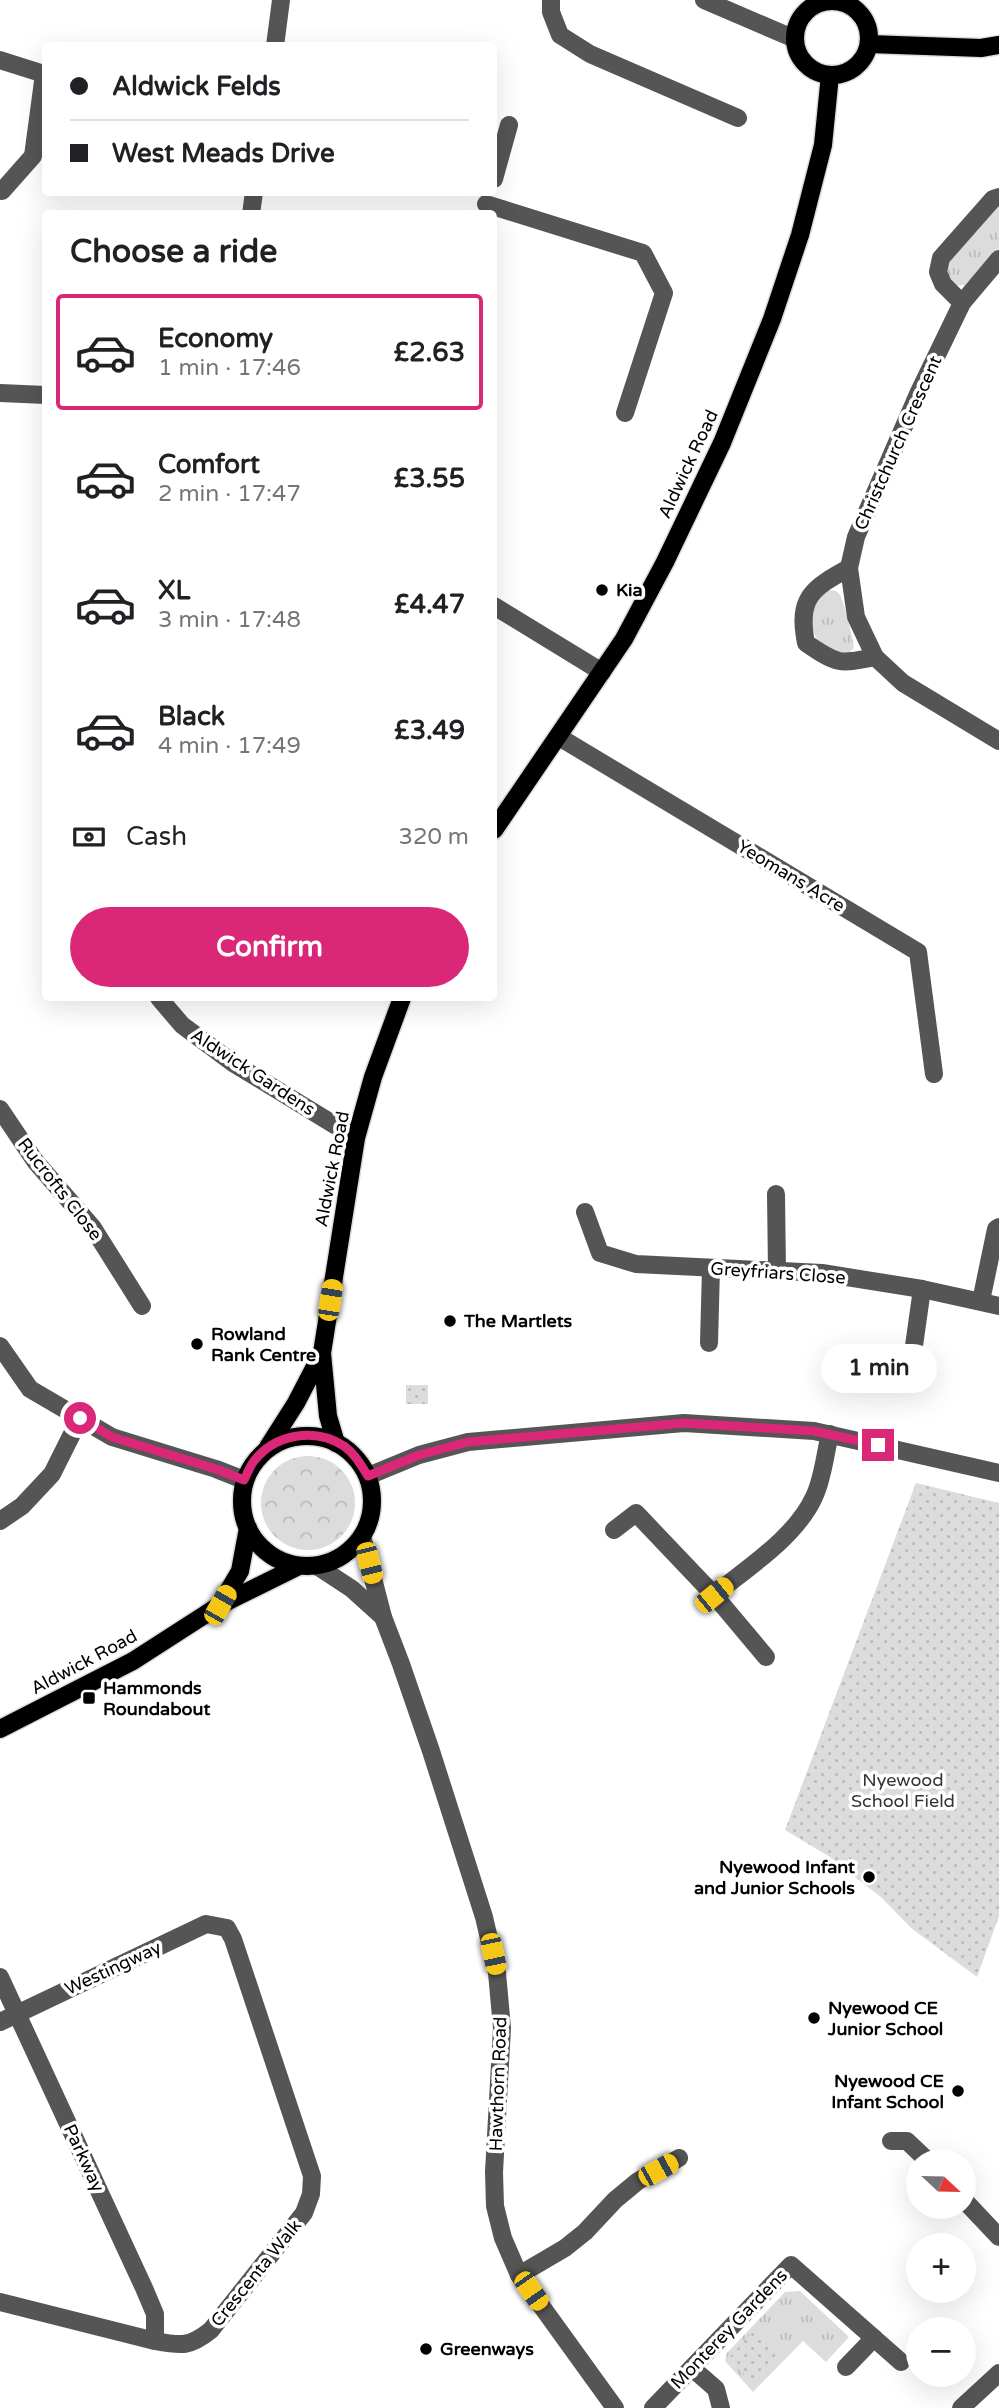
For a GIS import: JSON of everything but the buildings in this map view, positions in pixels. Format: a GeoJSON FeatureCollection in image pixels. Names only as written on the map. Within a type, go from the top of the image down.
{"type":"FeatureCollection","features":[{"type":"Feature","properties":{"kind":"main road"},"geometry":{"type":"LineString","coordinates":[[831,0],[852,6],[860,13],[869,33],[869,44],[859,63],[850,70],[830,75],[809,68],[797,50],[794,38],[801,16],[820,2],[831,0]]}},
{"type":"Feature","properties":{"kind":"main road"},"geometry":{"type":"LineString","coordinates":[[869,44],[981,48],[999,45]]}},
{"type":"Feature","properties":{"kind":"main road","name":"Aldwick Road"},"geometry":{"type":"LineString","coordinates":[[497,826],[624,639],[701,490],[772,319],[800,235],[823,145],[830,75]]}},
{"type":"Feature","properties":{"kind":"main road","name":"Aldwick Road"},"geometry":{"type":"LineString","coordinates":[[322,1353],[356,1138],[373,1077],[401,1001]]}},
{"type":"Feature","properties":{"kind":"main road"},"geometry":{"type":"LineString","coordinates":[[322,1353],[328,1416],[336,1443]]}},
{"type":"Feature","properties":{"kind":"main road"},"geometry":{"type":"LineString","coordinates":[[268,1447],[287,1438],[307,1435],[326,1438],[344,1446],[358,1460],[368,1476],[373,1497],[370,1517],[362,1536],[348,1552],[334,1561],[308,1566],[283,1562],[268,1554],[253,1539],[244,1521],[241,1501],[244,1480],[253,1462],[268,1447],[296,1403],[322,1353]]}},
{"type":"Feature","properties":{"kind":"main road"},"geometry":{"type":"LineString","coordinates":[[220,1605],[240,1571],[248,1528]]}},
{"type":"Feature","properties":{"kind":"main road","name":"Aldwick Road"},"geometry":{"type":"LineString","coordinates":[[0,1729],[132,1661],[220,1605],[308,1566]]}},
{"type":"Feature","properties":{"kind":"street"},"geometry":{"type":"LineString","coordinates":[[276,42],[281,0]]}},
{"type":"Feature","properties":{"kind":"street"},"geometry":{"type":"LineString","coordinates":[[551,0],[551,12],[560,35],[590,54],[738,118]]}},
{"type":"Feature","properties":{"kind":"street"},"geometry":{"type":"LineString","coordinates":[[704,0],[794,38]]}},
{"type":"Feature","properties":{"kind":"street"},"geometry":{"type":"LineString","coordinates":[[0,60],[42,73]]}},
{"type":"Feature","properties":{"kind":"street"},"geometry":{"type":"LineString","coordinates":[[2,191],[33,156],[42,89]]}},
{"type":"Feature","properties":{"kind":"street"},"geometry":{"type":"LineString","coordinates":[[497,168],[509,125]]}},
{"type":"Feature","properties":{"kind":"street"},"geometry":{"type":"LineString","coordinates":[[962,303],[943,284],[938,272],[941,258],[993,199],[999,197]]}},
{"type":"Feature","properties":{"kind":"street"},"geometry":{"type":"LineString","coordinates":[[487,203],[643,253],[664,293],[625,412]]}},
{"type":"Feature","properties":{"kind":"street","name":"Christchurch Crescent"},"geometry":{"type":"LineString","coordinates":[[999,259],[962,303],[871,500],[856,537],[849,568],[856,617],[875,657],[903,683],[999,741]]}},
{"type":"Feature","properties":{"kind":"street"},"geometry":{"type":"LineString","coordinates":[[0,393],[42,395]]}},
{"type":"Feature","properties":{"kind":"street"},"geometry":{"type":"LineString","coordinates":[[849,568],[813,590],[804,605],[802,625],[806,643],[823,655],[842,663],[875,657]]}},
{"type":"Feature","properties":{"kind":"street"},"geometry":{"type":"LineString","coordinates":[[497,608],[602,672]]}},
{"type":"Feature","properties":{"kind":"street","name":"Yeomans Acre"},"geometry":{"type":"LineString","coordinates":[[559,737],[918,952],[934,1074]]}},
{"type":"Feature","properties":{"kind":"street","name":"Aldwick Gardens"},"geometry":{"type":"LineString","coordinates":[[162,1001],[182,1025],[233,1063],[356,1138]]}},
{"type":"Feature","properties":{"kind":"street","name":"Rucrofts Close"},"geometry":{"type":"LineString","coordinates":[[0,1109],[35,1161],[93,1228],[142,1306]]}},
{"type":"Feature","properties":{"kind":"street"},"geometry":{"type":"LineString","coordinates":[[776,1194],[777,1271]]}},
{"type":"Feature","properties":{"kind":"street","name":"Greyfriars Close"},"geometry":{"type":"LineString","coordinates":[[585,1212],[600,1253],[636,1264],[822,1273],[922,1289],[999,1306]]}},
{"type":"Feature","properties":{"kind":"street"},"geometry":{"type":"LineString","coordinates":[[981,1301],[996,1228],[999,1227]]}},
{"type":"Feature","properties":{"kind":"street"},"geometry":{"type":"LineString","coordinates":[[709,1343],[711,1268]]}},
{"type":"Feature","properties":{"kind":"street"},"geometry":{"type":"LineString","coordinates":[[911,1367],[922,1289]]}},
{"type":"Feature","properties":{"kind":"street"},"geometry":{"type":"LineString","coordinates":[[0,1346],[30,1389],[112,1437],[244,1480]]}},
{"type":"Feature","properties":{"kind":"street"},"geometry":{"type":"LineString","coordinates":[[0,1521],[22,1506],[51,1474],[80,1418]]}},
{"type":"Feature","properties":{"kind":"street"},"geometry":{"type":"LineString","coordinates":[[368,1476],[419,1455],[468,1442],[684,1423],[814,1431],[999,1473]]}},
{"type":"Feature","properties":{"kind":"street"},"geometry":{"type":"LineString","coordinates":[[714,1595],[773,1547],[799,1520],[815,1497],[830,1434]]}},
{"type":"Feature","properties":{"kind":"street"},"geometry":{"type":"LineString","coordinates":[[614,1530],[636,1513],[714,1595],[766,1657]]}},
{"type":"Feature","properties":{"kind":"street","name":"Hawthorn Road"},"geometry":{"type":"LineString","coordinates":[[362,1536],[383,1617],[431,1751],[484,1917],[497,1973],[502,2028],[494,2172],[495,2206],[503,2238],[519,2275],[615,2408]]}},
{"type":"Feature","properties":{"kind":"street"},"geometry":{"type":"LineString","coordinates":[[308,1566],[352,1589],[383,1617]]}},
{"type":"Feature","properties":{"kind":"street","name":"Westingway"},"geometry":{"type":"LineString","coordinates":[[0,2022],[206,1924],[227,1928]]}},
{"type":"Feature","properties":{"kind":"street","name":"Crescenta Walk"},"geometry":{"type":"LineString","coordinates":[[0,2302],[156,2341],[196,2343],[211,2330],[304,2213],[311,2194],[312,2176],[233,1939],[227,1928]]}},
{"type":"Feature","properties":{"kind":"street","name":"Parkway"},"geometry":{"type":"LineString","coordinates":[[0,1977],[155,2314],[156,2341]]}},
{"type":"Feature","properties":{"kind":"street"},"geometry":{"type":"LineString","coordinates":[[891,2140],[907,2141],[916,2149]]}},
{"type":"Feature","properties":{"kind":"street"},"geometry":{"type":"LineString","coordinates":[[519,2275],[565,2248],[585,2232],[615,2200],[638,2182],[679,2158]]}},
{"type":"Feature","properties":{"kind":"street"},"geometry":{"type":"LineString","coordinates":[[976,2213],[999,2237]]}},
{"type":"Feature","properties":{"kind":"street","name":"Monterey Gardens"},"geometry":{"type":"LineString","coordinates":[[653,2408],[791,2266],[901,2361]]}},
{"type":"Feature","properties":{"kind":"street"},"geometry":{"type":"LineString","coordinates":[[846,2367],[874,2338]]}},
{"type":"Feature","properties":{"kind":"street"},"geometry":{"type":"LineString","coordinates":[[692,2368],[716,2389],[722,2408]]}},
{"type":"Feature","properties":{"kind":"street"},"geometry":{"type":"LineString","coordinates":[[961,2408],[999,2373]]}},
{"type":"Feature","properties":{"kind":"green space"},"geometry":{"type":"Polygon","coordinates":[[[999,204],[999,248],[965,285],[955,286],[945,273],[947,262],[999,204]]]}},
{"type":"Feature","properties":{"kind":"green space"},"geometry":{"type":"Polygon","coordinates":[[[829,590],[839,593],[843,604],[854,648],[849,653],[832,652],[824,647],[818,642],[812,627],[817,595],[829,590]]]}},
{"type":"Feature","properties":{"kind":"green space"},"geometry":{"type":"Polygon","coordinates":[[[406,1385],[428,1385],[428,1404],[406,1404],[406,1385]]]}},
{"type":"Feature","properties":{"kind":"green space"},"geometry":{"type":"Polygon","coordinates":[[[308,1456],[326,1459],[341,1470],[352,1485],[355,1503],[352,1521],[341,1536],[326,1547],[308,1550],[290,1547],[275,1536],[264,1521],[261,1503],[264,1485],[275,1470],[290,1459],[308,1456]]]}},
{"type":"Feature","properties":{"kind":"green space","name":"Nyewood School Field"},"geometry":{"type":"Polygon","coordinates":[[[916,1483],[999,1503],[999,1916],[977,1977],[911,1928],[882,1898],[830,1857],[785,1830],[916,1483]]]}},
{"type":"Feature","properties":{"kind":"green space"},"geometry":{"type":"Polygon","coordinates":[[[800,2291],[849,2337],[826,2362],[803,2341],[753,2392],[725,2361],[727,2353],[785,2292],[800,2291]]]}},
{"type":"Feature","properties":{"kind":"green space"},"geometry":{"type":"Polygon","coordinates":[[[753,2331],[778,2353],[752,2381],[728,2359],[753,2331]]]}},
{"type":"Feature","properties":{"kind":"place","name":"Kia"},"geometry":{"type":"Point","coordinates":[602,590]}},
{"type":"Feature","properties":{"kind":"place","name":"The Martlets"},"geometry":{"type":"Point","coordinates":[450,1321]}},
{"type":"Feature","properties":{"kind":"place","name":"Rowland Rank Centre"},"geometry":{"type":"Point","coordinates":[197,1344]}},
{"type":"Feature","properties":{"kind":"place","name":"Hammonds Roundabout"},"geometry":{"type":"Point","coordinates":[89,1698]}},
{"type":"Feature","properties":{"kind":"place","name":"Nyewood Infant and Junior Schools"},"geometry":{"type":"Point","coordinates":[869,1877]}},
{"type":"Feature","properties":{"kind":"place","name":"Nyewood CE Junior School"},"geometry":{"type":"Point","coordinates":[814,2018]}},
{"type":"Feature","properties":{"kind":"place","name":"Nyewood CE Infant School"},"geometry":{"type":"Point","coordinates":[958,2091]}},
{"type":"Feature","properties":{"kind":"place","name":"Greenways"},"geometry":{"type":"Point","coordinates":[426,2349]}},
{"type":"Feature","properties":{"kind":"route"},"geometry":{"type":"LineString","coordinates":[[80,1418],[112,1437],[244,1480],[253,1462],[268,1447],[287,1438],[307,1435],[326,1438],[344,1446],[358,1460],[368,1476],[419,1455],[468,1442],[684,1423],[814,1431],[878,1445]]}}]}
